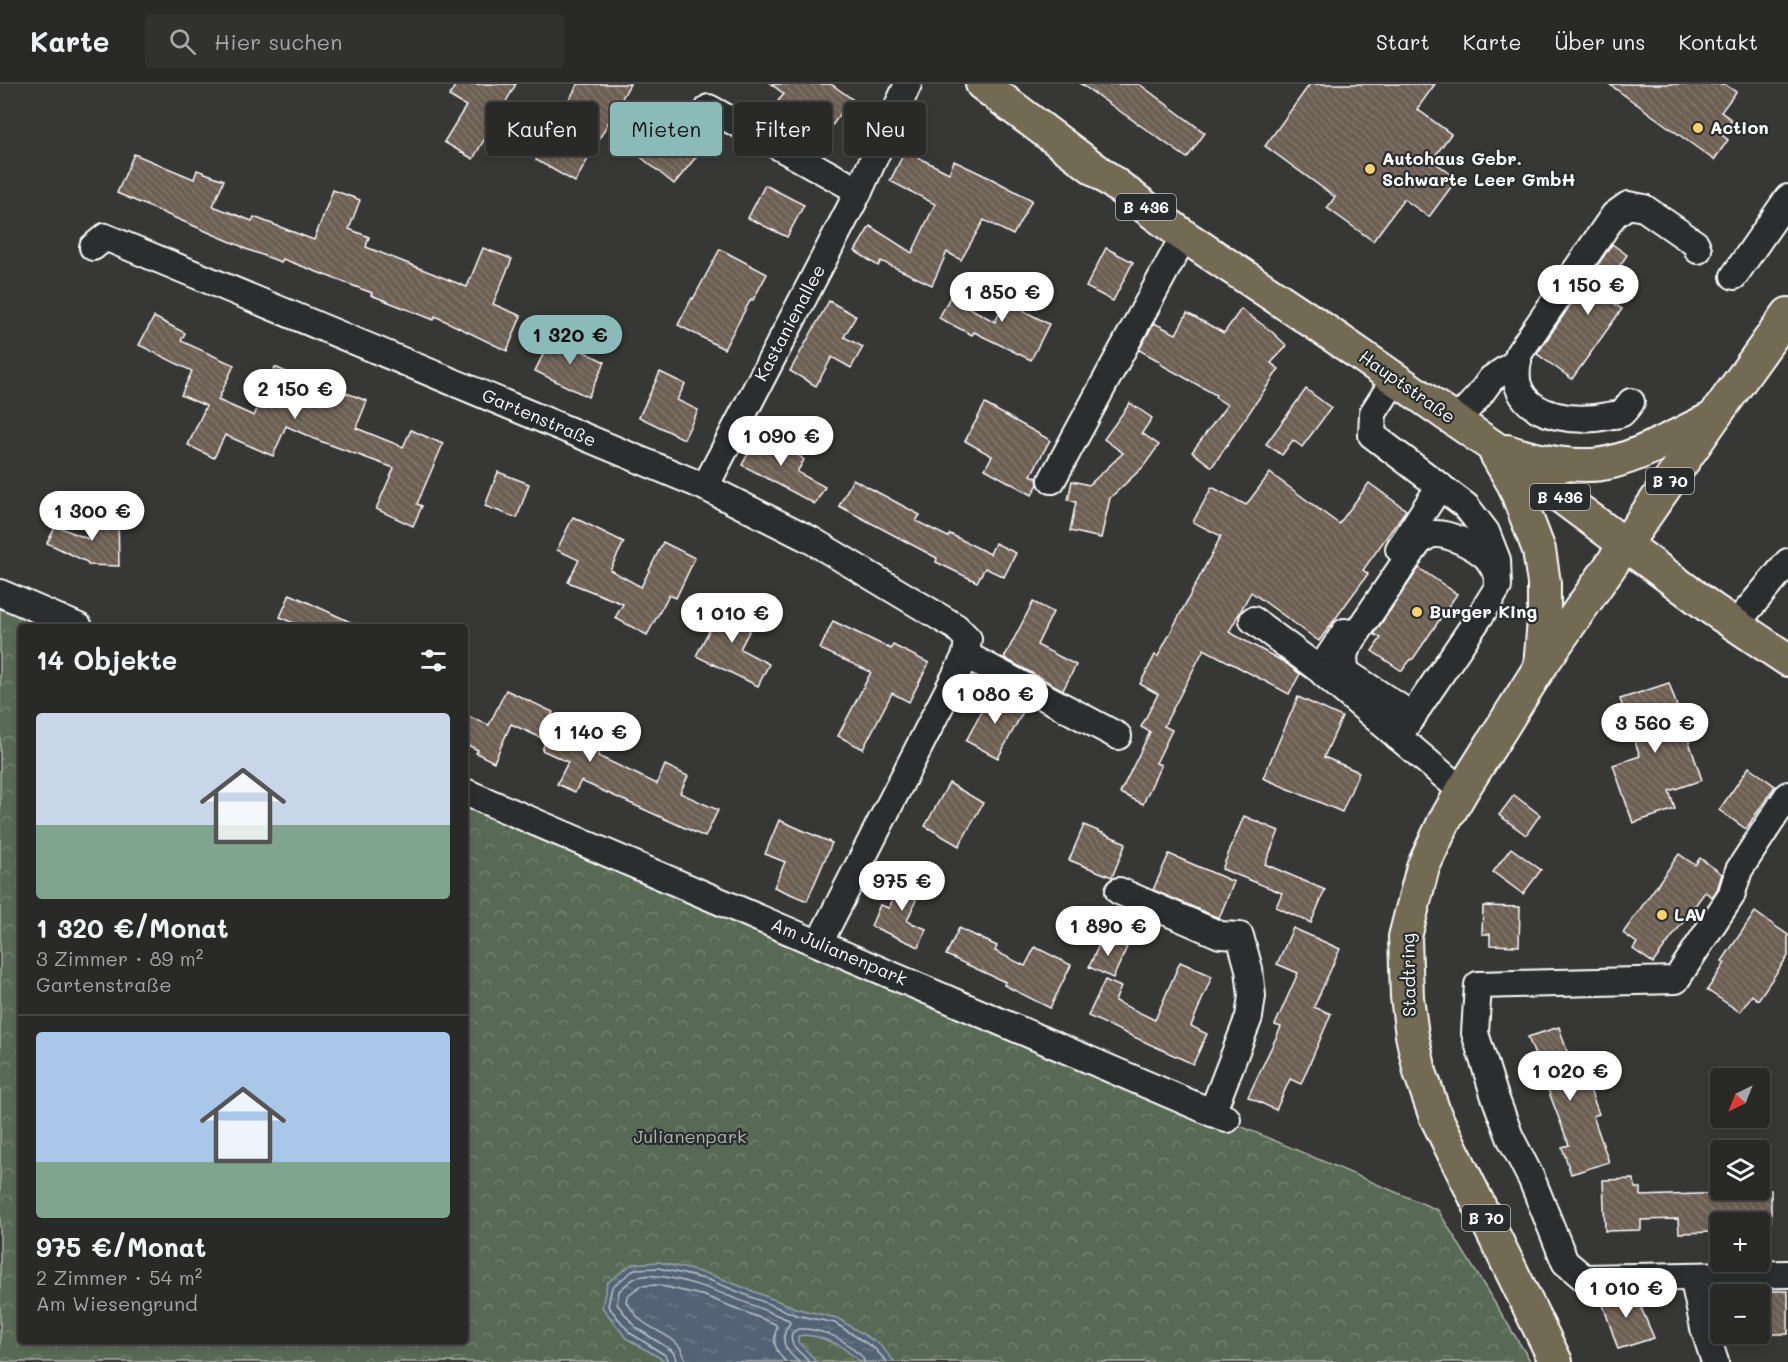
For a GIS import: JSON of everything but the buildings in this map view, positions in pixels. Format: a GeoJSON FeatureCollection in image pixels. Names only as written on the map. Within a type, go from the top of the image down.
{"type":"FeatureCollection","features":[{"type":"Feature","properties":{"kind":"main road","name":"Hauptstraße"},"geometry":{"type":"LineString","coordinates":[[982,84],[1184,236],[1493,446],[1626,546],[1735,625],[1788,660]]}},
{"type":"Feature","properties":{"kind":"main road","name":"B 70"},"geometry":{"type":"LineString","coordinates":[[1626,546],[1788,314]]}},
{"type":"Feature","properties":{"kind":"main road"},"geometry":{"type":"LineString","coordinates":[[1493,446],[1527,458],[1559,463],[1610,463],[1640,453],[1714,417]]}},
{"type":"Feature","properties":{"kind":"main road","name":"B 436"},"geometry":{"type":"LineString","coordinates":[[1493,446],[1514,485],[1539,550],[1544,583],[1540,667]]}},
{"type":"Feature","properties":{"kind":"main road","name":"Stadtring"},"geometry":{"type":"LineString","coordinates":[[1556,1362],[1435,1115],[1420,1072],[1412,1035],[1407,997],[1405,937],[1423,867],[1444,822],[1540,667],[1626,546]]}},
{"type":"Feature","properties":{"kind":"street","name":"Kastanienallee"},"geometry":{"type":"LineString","coordinates":[[705,487],[859,191],[908,84]]}},
{"type":"Feature","properties":{"kind":"street"},"geometry":{"type":"LineString","coordinates":[[722,115],[859,191]]}},
{"type":"Feature","properties":{"kind":"street"},"geometry":{"type":"LineString","coordinates":[[1734,276],[1788,198]]}},
{"type":"Feature","properties":{"kind":"street"},"geometry":{"type":"LineString","coordinates":[[1631,402],[1621,413],[1581,420],[1556,416],[1539,409],[1526,398],[1519,387],[1516,374],[1519,353],[1614,215],[1628,205],[1644,208],[1696,244],[1698,250]]}},
{"type":"Feature","properties":{"kind":"street"},"geometry":{"type":"LineString","coordinates":[[1052,480],[1184,236]]}},
{"type":"Feature","properties":{"kind":"street","name":"Gartenstraße"},"geometry":{"type":"LineString","coordinates":[[93,247],[105,237],[705,487],[811,540],[956,627],[967,647],[1118,736]]}},
{"type":"Feature","properties":{"kind":"street"},"geometry":{"type":"LineString","coordinates":[[1446,414],[1462,414],[1479,397],[1491,379],[1518,361]]}},
{"type":"Feature","properties":{"kind":"street"},"geometry":{"type":"LineString","coordinates":[[1395,379],[1373,413],[1372,435],[1466,506],[1486,532],[1496,554],[1498,581],[1482,613],[1398,737]]}},
{"type":"Feature","properties":{"kind":"street"},"geometry":{"type":"LineString","coordinates":[[1320,670],[1440,486]]}},
{"type":"Feature","properties":{"kind":"street"},"geometry":{"type":"LineString","coordinates":[[1413,716],[1347,673],[1344,664],[1346,649],[1418,543],[1426,537],[1436,534],[1450,537],[1484,555],[1498,581]]}},
{"type":"Feature","properties":{"kind":"street"},"geometry":{"type":"LineString","coordinates":[[1735,625],[1788,562]]}},
{"type":"Feature","properties":{"kind":"street"},"geometry":{"type":"LineString","coordinates":[[0,593],[72,624]]}},
{"type":"Feature","properties":{"kind":"street"},"geometry":{"type":"LineString","coordinates":[[1253,620],[1320,670],[1462,791]]}},
{"type":"Feature","properties":{"kind":"street"},"geometry":{"type":"LineString","coordinates":[[819,943],[967,647]]}},
{"type":"Feature","properties":{"kind":"street","name":"Am Julianenpark"},"geometry":{"type":"LineString","coordinates":[[468,793],[1220,1116],[1249,1017],[1252,996],[1249,969],[1240,936],[1220,935],[1119,891]]}},
{"type":"Feature","properties":{"kind":"street"},"geometry":{"type":"LineString","coordinates":[[1788,795],[1739,870],[1731,896],[1676,980],[1478,985],[1475,1033],[1510,1137],[1532,1180],[1565,1262],[1584,1278],[1788,1274]]}},
{"type":"Feature","properties":{"kind":"street"},"geometry":{"type":"LineString","coordinates":[[1693,1276],[1704,1328],[1715,1362]]}},
{"type":"Feature","properties":{"kind":"green space","name":"Julianenpark"},"geometry":{"type":"Polygon","coordinates":[[[0,600],[57,624],[18,624],[18,1344],[468,1344],[468,798],[1438,1210],[1531,1362],[0,1362],[0,600]]]}},
{"type":"Feature","properties":{"kind":"water"},"geometry":{"type":"Polygon","coordinates":[[[659,1262],[712,1275],[798,1309],[837,1318],[879,1344],[895,1362],[861,1362],[839,1345],[805,1335],[798,1336],[798,1342],[816,1362],[665,1361],[626,1338],[602,1307],[607,1283],[632,1264],[659,1262]]]}},
{"type":"Feature","properties":{"kind":"place","name":"Action"},"geometry":{"type":"Point","coordinates":[1698,128]}},
{"type":"Feature","properties":{"kind":"place","name":"Autohaus Gebr. Schwarte Leer GmbH"},"geometry":{"type":"Point","coordinates":[1370,169]}},
{"type":"Feature","properties":{"kind":"place","name":"Burger King"},"geometry":{"type":"Point","coordinates":[1417,612]}},
{"type":"Feature","properties":{"kind":"place","name":"LAV"},"geometry":{"type":"Point","coordinates":[1662,915]}}]}
